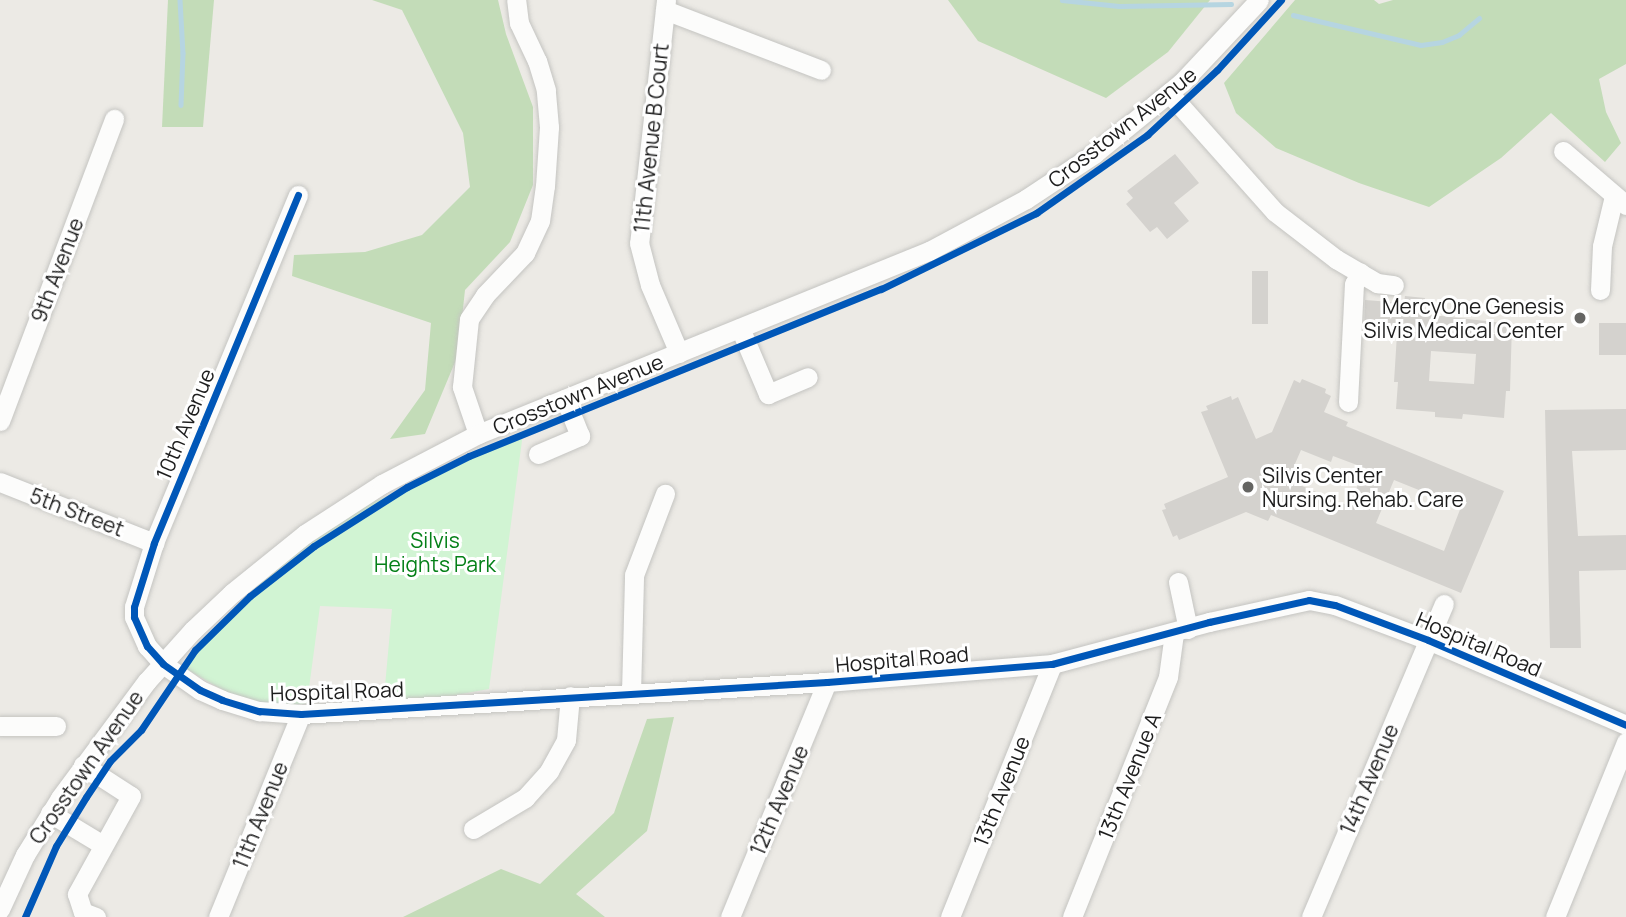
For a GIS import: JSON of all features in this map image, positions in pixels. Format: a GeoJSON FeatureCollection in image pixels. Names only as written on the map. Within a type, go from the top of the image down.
{"type":"FeatureCollection","features":[{"type":"Feature","properties":{"kind":"street"},"geometry":{"type":"LineString","coordinates":[[478,434],[462,387],[469,319],[485,295],[525,253],[540,221],[545,186],[549,127],[546,90],[519,23],[516,0]]}},
{"type":"Feature","properties":{"kind":"street","name":"Crosstown Avenue"},"geometry":{"type":"LineString","coordinates":[[0,909],[25,855],[50,813],[83,765],[163,664],[232,593],[305,534],[382,484],[478,434],[954,239],[1057,181],[1169,93],[1210,55],[1259,0]]}},
{"type":"Feature","properties":{"kind":"street"},"geometry":{"type":"LineString","coordinates":[[665,5],[821,70]]}},
{"type":"Feature","properties":{"kind":"street","name":"11th Avenue B Court"},"geometry":{"type":"LineString","coordinates":[[665,5],[639,243],[650,285],[679,353]]}},
{"type":"Feature","properties":{"kind":"street"},"geometry":{"type":"LineString","coordinates":[[1169,93],[1275,212],[1360,274],[1377,283],[1394,285]]}},
{"type":"Feature","properties":{"kind":"street","name":"9th Avenue"},"geometry":{"type":"LineString","coordinates":[[0,421],[114,120]]}},
{"type":"Feature","properties":{"kind":"street"},"geometry":{"type":"LineString","coordinates":[[1563,151],[1620,200],[1602,246],[1600,290]]}},
{"type":"Feature","properties":{"kind":"street","name":"10th Avenue"},"geometry":{"type":"LineString","coordinates":[[163,664],[147,646],[134,618],[136,595],[154,542],[298,195]]}},
{"type":"Feature","properties":{"kind":"street"},"geometry":{"type":"LineString","coordinates":[[1348,402],[1354,284],[1360,274]]}},
{"type":"Feature","properties":{"kind":"street"},"geometry":{"type":"LineString","coordinates":[[740,328],[768,394],[808,377]]}},
{"type":"Feature","properties":{"kind":"street"},"geometry":{"type":"LineString","coordinates":[[538,454],[580,436],[565,399]]}},
{"type":"Feature","properties":{"kind":"street","name":"5th Street"},"geometry":{"type":"LineString","coordinates":[[0,482],[154,542]]}},
{"type":"Feature","properties":{"kind":"street"},"geometry":{"type":"LineString","coordinates":[[631,693],[634,575],[665,494]]}},
{"type":"Feature","properties":{"kind":"street","name":"13th Avenue A"},"geometry":{"type":"LineString","coordinates":[[1072,917],[1168,677],[1181,631],[1178,582]]}},
{"type":"Feature","properties":{"kind":"street","name":"Hospital Road"},"geometry":{"type":"LineString","coordinates":[[163,664],[200,690],[243,709],[301,714],[827,682],[1052,664],[1309,600],[1335,605],[1428,640],[1626,725]]}},
{"type":"Feature","properties":{"kind":"street","name":"14th Avenue"},"geometry":{"type":"LineString","coordinates":[[1311,917],[1444,604]]}},
{"type":"Feature","properties":{"kind":"street","name":"13th Avenue"},"geometry":{"type":"LineString","coordinates":[[950,917],[1052,664]]}},
{"type":"Feature","properties":{"kind":"street","name":"12th Avenue"},"geometry":{"type":"LineString","coordinates":[[730,917],[827,682]]}},
{"type":"Feature","properties":{"kind":"street"},"geometry":{"type":"LineString","coordinates":[[473,829],[525,797],[550,771],[566,740],[570,696]]}},
{"type":"Feature","properties":{"kind":"street","name":"11th Avenue"},"geometry":{"type":"LineString","coordinates":[[218,917],[301,714]]}},
{"type":"Feature","properties":{"kind":"street"},"geometry":{"type":"LineString","coordinates":[[0,726],[56,726]]}},
{"type":"Feature","properties":{"kind":"street"},"geometry":{"type":"LineString","coordinates":[[1555,917],[1626,742]]}},
{"type":"Feature","properties":{"kind":"street"},"geometry":{"type":"LineString","coordinates":[[83,765],[131,796],[77,894],[83,912],[96,917]]}},
{"type":"Feature","properties":{"kind":"street"},"geometry":{"type":"LineString","coordinates":[[50,813],[103,845]]}},
{"type":"Feature","properties":{"kind":"green space"},"geometry":{"type":"Polygon","coordinates":[[[168,0],[214,0],[203,127],[162,127],[168,0]]]}},
{"type":"Feature","properties":{"kind":"green space"},"geometry":{"type":"Polygon","coordinates":[[[372,0],[498,0],[506,34],[533,107],[533,185],[510,242],[465,290],[458,355],[425,434],[390,439],[425,390],[431,323],[292,276],[294,255],[365,252],[422,235],[470,187],[463,133],[402,10],[372,0]]]}},
{"type":"Feature","properties":{"kind":"green space"},"geometry":{"type":"Polygon","coordinates":[[[948,0],[1210,0],[1168,52],[1106,98],[978,41],[948,0]]]}},
{"type":"Feature","properties":{"kind":"green space"},"geometry":{"type":"Polygon","coordinates":[[[1295,0],[1374,0],[1379,4],[1393,0],[1626,0],[1626,64],[1599,79],[1606,112],[1621,143],[1605,162],[1551,113],[1501,158],[1429,207],[1359,183],[1276,148],[1236,113],[1224,83],[1295,0]]]}},
{"type":"Feature","properties":{"kind":"green space","name":"Silvis Heights Park"},"geometry":{"type":"Polygon","coordinates":[[[523,433],[489,689],[383,708],[392,609],[320,606],[307,703],[259,711],[183,667],[305,534],[523,433]]]}},
{"type":"Feature","properties":{"kind":"green space"},"geometry":{"type":"Polygon","coordinates":[[[674,717],[647,831],[576,894],[605,917],[403,917],[501,869],[540,884],[614,813],[647,719],[674,717]]]}},
{"type":"Feature","properties":{"kind":"building"},"geometry":{"type":"Polygon","coordinates":[[[1175,154],[1199,183],[1174,203],[1189,221],[1167,239],[1157,227],[1150,232],[1126,204],[1133,198],[1127,191],[1175,154]]]}},
{"type":"Feature","properties":{"kind":"building"},"geometry":{"type":"Polygon","coordinates":[[[1252,271],[1268,271],[1268,324],[1252,324],[1252,271]]]}},
{"type":"Feature","properties":{"kind":"building"},"geometry":{"type":"Polygon","coordinates":[[[1405,296],[1425,298],[1424,314],[1512,324],[1510,391],[1506,391],[1504,418],[1463,414],[1462,419],[1435,417],[1435,412],[1396,409],[1398,382],[1394,382],[1397,334],[1364,332],[1365,300],[1404,303],[1405,296]],[[1431,351],[1429,381],[1474,384],[1476,354],[1431,351]]]}},
{"type":"Feature","properties":{"kind":"building"},"geometry":{"type":"Polygon","coordinates":[[[1599,323],[1626,323],[1626,355],[1599,355],[1599,323]]]}},
{"type":"Feature","properties":{"kind":"building","name":"Silvis Center Nursing. Rehab. Care"},"geometry":{"type":"Polygon","coordinates":[[[1302,379],[1326,389],[1325,393],[1331,396],[1324,412],[1348,422],[1346,426],[1504,491],[1461,593],[1271,515],[1268,521],[1246,512],[1179,540],[1177,535],[1173,537],[1162,510],[1166,509],[1164,504],[1228,477],[1201,412],[1208,410],[1206,406],[1231,396],[1232,400],[1238,397],[1256,439],[1272,432],[1294,380],[1300,383],[1302,379]],[[1301,450],[1288,480],[1349,506],[1365,468],[1333,456],[1331,462],[1301,450]],[[1394,480],[1376,523],[1444,551],[1461,507],[1394,480]]]}},
{"type":"Feature","properties":{"kind":"building"},"geometry":{"type":"Polygon","coordinates":[[[1626,409],[1626,450],[1572,451],[1578,536],[1626,535],[1626,570],[1579,571],[1581,648],[1550,648],[1545,410],[1626,409]]]}},
{"type":"Feature","properties":{"kind":"waterway"},"geometry":{"type":"LineString","coordinates":[[180,0],[183,53],[181,105]]}},
{"type":"Feature","properties":{"kind":"waterway"},"geometry":{"type":"LineString","coordinates":[[1062,0],[1119,6],[1231,4]]}},
{"type":"Feature","properties":{"kind":"waterway"},"geometry":{"type":"LineString","coordinates":[[1293,15],[1421,45],[1442,42],[1459,35],[1479,18]]}},
{"type":"Feature","properties":{"kind":"cycle path"},"geometry":{"type":"LineString","coordinates":[[25,917],[56,846],[86,797],[110,761],[141,730],[195,650],[250,596],[314,546],[407,487],[469,456],[881,289],[1036,213],[1147,135],[1217,70],[1281,0]]}},
{"type":"Feature","properties":{"kind":"cycle path"},"geometry":{"type":"LineString","coordinates":[[298,195],[154,543],[134,607],[134,617],[147,646],[163,664],[200,690],[222,700],[259,711],[301,714],[827,682],[1052,664],[1209,622],[1309,600],[1335,605],[1428,640],[1626,725]]}},
{"type":"Feature","properties":{"kind":"place","name":"MercyOne Genesis Silvis Medical Center"},"geometry":{"type":"Point","coordinates":[1580,318]}},
{"type":"Feature","properties":{"kind":"place","name":"Silvis Center Nursing. Rehab. Care"},"geometry":{"type":"Point","coordinates":[1248,487]}}]}
